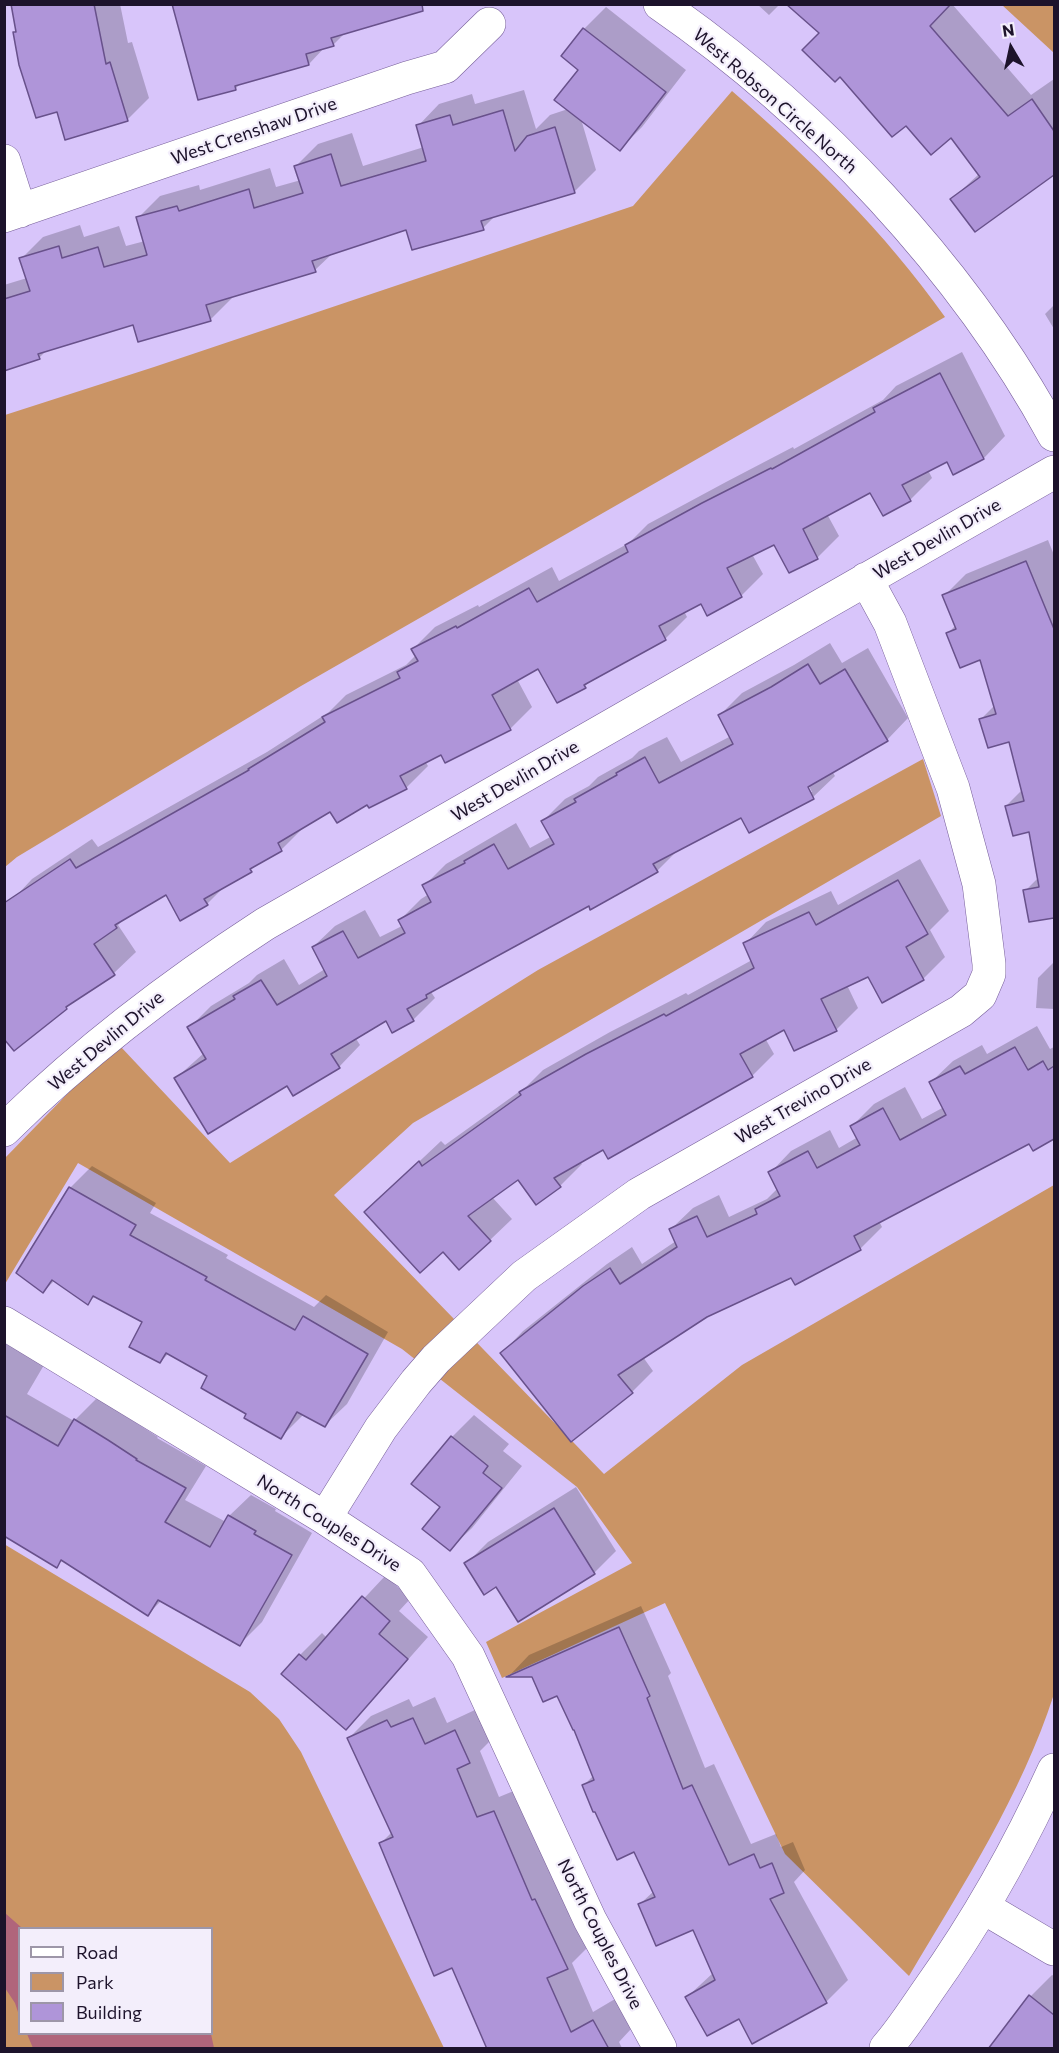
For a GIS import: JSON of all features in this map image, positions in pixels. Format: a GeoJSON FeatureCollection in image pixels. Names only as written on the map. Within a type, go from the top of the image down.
{"type":"FeatureCollection","features":[{"type":"Feature","properties":{"kind":"street","name":"West Robson Circle North"},"geometry":{"type":"LineString","coordinates":[[660,4],[733,59],[828,143],[882,198],[968,302],[1022,381],[1054,435]]}},
{"type":"Feature","properties":{"kind":"street","name":"West Crenshaw Drive"},"geometry":{"type":"LineString","coordinates":[[12,214],[445,67],[489,24]]}},
{"type":"Feature","properties":{"kind":"street"},"geometry":{"type":"LineString","coordinates":[[4,161],[12,214]]}},
{"type":"Feature","properties":{"kind":"street","name":"West Devlin Drive"},"geometry":{"type":"LineString","coordinates":[[4,1130],[120,1026],[183,979],[265,924],[1054,472]]}},
{"type":"Feature","properties":{"kind":"street","name":"West Trevino Drive"},"geometry":{"type":"LineString","coordinates":[[325,1518],[381,1428],[416,1382],[436,1359],[524,1276],[639,1194],[961,1011],[980,995],[986,984],[989,964],[978,884],[953,788],[890,623],[866,579]]}},
{"type":"Feature","properties":{"kind":"street","name":"North Couples Drive"},"geometry":{"type":"LineString","coordinates":[[4,1323],[325,1518],[410,1574],[468,1656],[590,1920],[660,2049]]}},
{"type":"Feature","properties":{"kind":"street"},"geometry":{"type":"LineString","coordinates":[[886,2049],[939,1975],[983,1907],[1032,1819],[1054,1770]]}},
{"type":"Feature","properties":{"kind":"street"},"geometry":{"type":"LineString","coordinates":[[983,1907],[1054,1949]]}},
{"type":"Feature","properties":{"kind":"green space"},"geometry":{"type":"Polygon","coordinates":[[[1002,5],[1054,5],[1054,53],[1002,5]]]}},
{"type":"Feature","properties":{"kind":"green space"},"geometry":{"type":"Polygon","coordinates":[[[732,91],[818,170],[872,226],[945,317],[301,686],[17,857],[5,867],[5,415],[633,206],[732,91]]]}},
{"type":"Feature","properties":{"kind":"green space"},"geometry":{"type":"Polygon","coordinates":[[[923,759],[941,816],[413,1123],[334,1195],[604,1474],[742,1365],[1054,1185],[1054,1694],[1041,1732],[1008,1804],[970,1874],[909,1976],[785,1854],[665,1603],[502,1678],[486,1642],[632,1563],[577,1487],[402,1349],[78,1163],[5,1284],[5,1158],[76,1085],[121,1047],[230,1163],[538,970],[923,759]]]}},
{"type":"Feature","properties":{"kind":"green space"},"geometry":{"type":"Polygon","coordinates":[[[4,1544],[250,1692],[279,1719],[301,1752],[444,2048],[5,2048],[4,1544]]]}},
{"type":"Feature","properties":{"kind":"shaded area"},"geometry":{"type":"Polygon","coordinates":[[[5,1913],[21,1927],[18,1927],[18,2012],[5,1988],[5,1913]]]}},
{"type":"Feature","properties":{"kind":"shaded area"},"geometry":{"type":"Polygon","coordinates":[[[27,2035],[211,2035],[214,2048],[33,2048],[27,2035]]]}},
{"type":"Feature","properties":{"kind":"building"},"geometry":{"type":"Polygon","coordinates":[[[11,4],[94,4],[106,64],[110,62],[128,121],[65,140],[57,112],[36,118],[19,65],[11,4]]]}},
{"type":"Feature","properties":{"kind":"building"},"geometry":{"type":"Polygon","coordinates":[[[172,4],[422,4],[423,11],[331,38],[334,46],[306,54],[309,65],[235,86],[236,90],[198,100],[172,4]]]}},
{"type":"Feature","properties":{"kind":"building"},"geometry":{"type":"Polygon","coordinates":[[[786,4],[951,4],[930,26],[1008,116],[1032,99],[1054,131],[1054,175],[975,232],[950,199],[980,177],[951,138],[931,155],[906,126],[892,137],[840,77],[835,82],[802,50],[819,33],[786,4]]]}},
{"type":"Feature","properties":{"kind":"building"},"geometry":{"type":"Polygon","coordinates":[[[583,28],[666,92],[620,151],[554,100],[578,70],[561,56],[583,28]]]}},
{"type":"Feature","properties":{"kind":"building"},"geometry":{"type":"Polygon","coordinates":[[[503,110],[515,151],[527,136],[555,127],[575,193],[481,221],[484,230],[412,250],[406,230],[312,261],[316,272],[206,305],[211,321],[138,342],[133,325],[38,354],[40,359],[4,371],[4,299],[30,291],[19,258],[59,246],[62,258],[98,247],[104,267],[147,255],[136,217],[177,206],[179,211],[249,189],[254,208],[303,193],[294,166],[331,154],[341,186],[426,161],[416,125],[450,115],[453,125],[503,110]]]}},
{"type":"Feature","properties":{"kind":"building"},"geometry":{"type":"Polygon","coordinates":[[[940,373],[984,459],[953,475],[947,462],[902,485],[911,501],[883,516],[870,493],[803,529],[818,559],[789,573],[774,545],[727,568],[742,597],[707,616],[701,604],[659,626],[666,640],[584,685],[586,688],[557,703],[538,669],[492,695],[511,730],[445,763],[441,755],[400,776],[407,789],[369,808],[367,805],[337,823],[330,812],[278,843],[282,851],[250,869],[252,872],[204,899],[208,905],[180,921],[166,895],[115,925],[117,928],[94,944],[115,975],[66,1007],[67,1009],[14,1051],[4,1039],[4,903],[70,859],[76,868],[249,770],[325,722],[322,717],[400,678],[397,672],[418,661],[411,649],[456,626],[457,628],[529,588],[537,602],[628,552],[625,545],[702,503],[772,469],[875,412],[873,408],[940,373]]]}},
{"type":"Feature","properties":{"kind":"building"},"geometry":{"type":"Polygon","coordinates":[[[1026,561],[1054,629],[1054,918],[1029,922],[1023,890],[1039,887],[1029,832],[1013,836],[1005,806],[1024,801],[1009,742],[988,748],[979,719],[996,714],[980,660],[960,668],[946,633],[956,629],[942,595],[1026,561]]]}},
{"type":"Feature","properties":{"kind":"building"},"geometry":{"type":"Polygon","coordinates":[[[808,664],[820,684],[845,669],[888,741],[808,787],[814,799],[749,833],[741,818],[653,864],[658,872],[590,910],[589,906],[426,995],[427,998],[407,1009],[414,1021],[392,1033],[386,1021],[331,1054],[340,1068],[293,1096],[287,1086],[208,1134],[174,1078],[206,1059],[187,1027],[235,999],[233,996],[261,980],[277,1005],[327,976],[312,947],[343,931],[358,958],[405,933],[398,920],[431,902],[422,885],[465,863],[464,861],[494,844],[508,869],[554,844],[541,821],[576,802],[574,799],[645,757],[659,783],[733,744],[718,715],[808,664]]]}},
{"type":"Feature","properties":{"kind":"building"},"geometry":{"type":"Polygon","coordinates":[[[898,880],[928,934],[906,947],[924,980],[882,1003],[868,977],[821,999],[837,1031],[794,1051],[784,1030],[740,1054],[753,1077],[608,1159],[603,1150],[554,1178],[561,1187],[536,1205],[518,1180],[468,1216],[491,1241],[459,1270],[443,1252],[420,1273],[364,1212],[419,1161],[422,1166],[521,1095],[519,1092],[586,1054],[664,1014],[666,1016],[754,968],[743,943],[809,912],[816,925],[898,880]]]}},
{"type":"Feature","properties":{"kind":"building"},"geometry":{"type":"Polygon","coordinates":[[[1015,1047],[1028,1070],[1043,1061],[1048,1070],[1054,1066],[1054,1139],[1033,1151],[1029,1144],[854,1236],[861,1250],[795,1285],[791,1278],[707,1317],[618,1375],[633,1393],[571,1442],[500,1353],[583,1286],[610,1268],[620,1284],[677,1247],[669,1229],[697,1216],[707,1237],[757,1214],[755,1209],[780,1196],[768,1172],[808,1151],[817,1168],[860,1145],[850,1126],[883,1108],[900,1140],[946,1115],[929,1082],[960,1066],[965,1074],[1015,1047]]]}},
{"type":"Feature","properties":{"kind":"building"},"geometry":{"type":"Polygon","coordinates":[[[69,1187],[136,1225],[130,1235],[207,1277],[205,1280],[295,1330],[303,1316],[368,1354],[325,1427],[297,1412],[281,1439],[244,1418],[246,1414],[201,1388],[207,1376],[166,1353],[160,1363],[129,1347],[142,1322],[93,1296],[88,1305],[52,1280],[43,1293],[16,1273],[69,1187]]]}},
{"type":"Feature","properties":{"kind":"building"},"geometry":{"type":"Polygon","coordinates":[[[4,1415],[58,1446],[74,1419],[136,1460],[186,1488],[165,1522],[210,1547],[228,1515],[256,1531],[254,1534],[292,1555],[240,1646],[158,1600],[148,1616],[61,1560],[57,1568],[4,1536],[4,1415]]]}},
{"type":"Feature","properties":{"kind":"building"},"geometry":{"type":"Polygon","coordinates":[[[451,1436],[488,1466],[483,1473],[502,1488],[450,1551],[422,1529],[440,1507],[411,1484],[451,1436]]]}},
{"type":"Feature","properties":{"kind":"building"},"geometry":{"type":"Polygon","coordinates":[[[554,1508],[595,1574],[518,1622],[496,1587],[484,1595],[464,1563],[554,1508]]]}},
{"type":"Feature","properties":{"kind":"building"},"geometry":{"type":"Polygon","coordinates":[[[362,1596],[390,1621],[379,1634],[408,1659],[346,1730],[281,1674],[299,1654],[306,1660],[362,1596]]]}},
{"type":"Feature","properties":{"kind":"building"},"geometry":{"type":"Polygon","coordinates":[[[619,1627],[650,1696],[647,1698],[683,1789],[692,1785],[729,1865],[754,1854],[760,1868],[772,1863],[784,1893],[770,1899],[827,2003],[752,2044],[739,2019],[707,2036],[685,1997],[715,1980],[693,1930],[656,1946],[638,1904],[655,1897],[634,1852],[617,1860],[593,1812],[582,1785],[594,1780],[574,1730],[557,1696],[543,1702],[532,1677],[506,1677],[619,1627]]]}},
{"type":"Feature","properties":{"kind":"building"},"geometry":{"type":"Polygon","coordinates":[[[413,1718],[425,1744],[455,1730],[470,1763],[457,1769],[477,1817],[494,1811],[532,1900],[535,1899],[568,1969],[547,1978],[571,2032],[593,2020],[609,2049],[487,2049],[452,1968],[434,1976],[379,1843],[393,1837],[347,1738],[387,1720],[391,1727],[413,1718]]]}},
{"type":"Feature","properties":{"kind":"building"},"geometry":{"type":"Polygon","coordinates":[[[1029,1995],[1054,2015],[1054,2049],[988,2049],[1029,1995]]]}}]}
